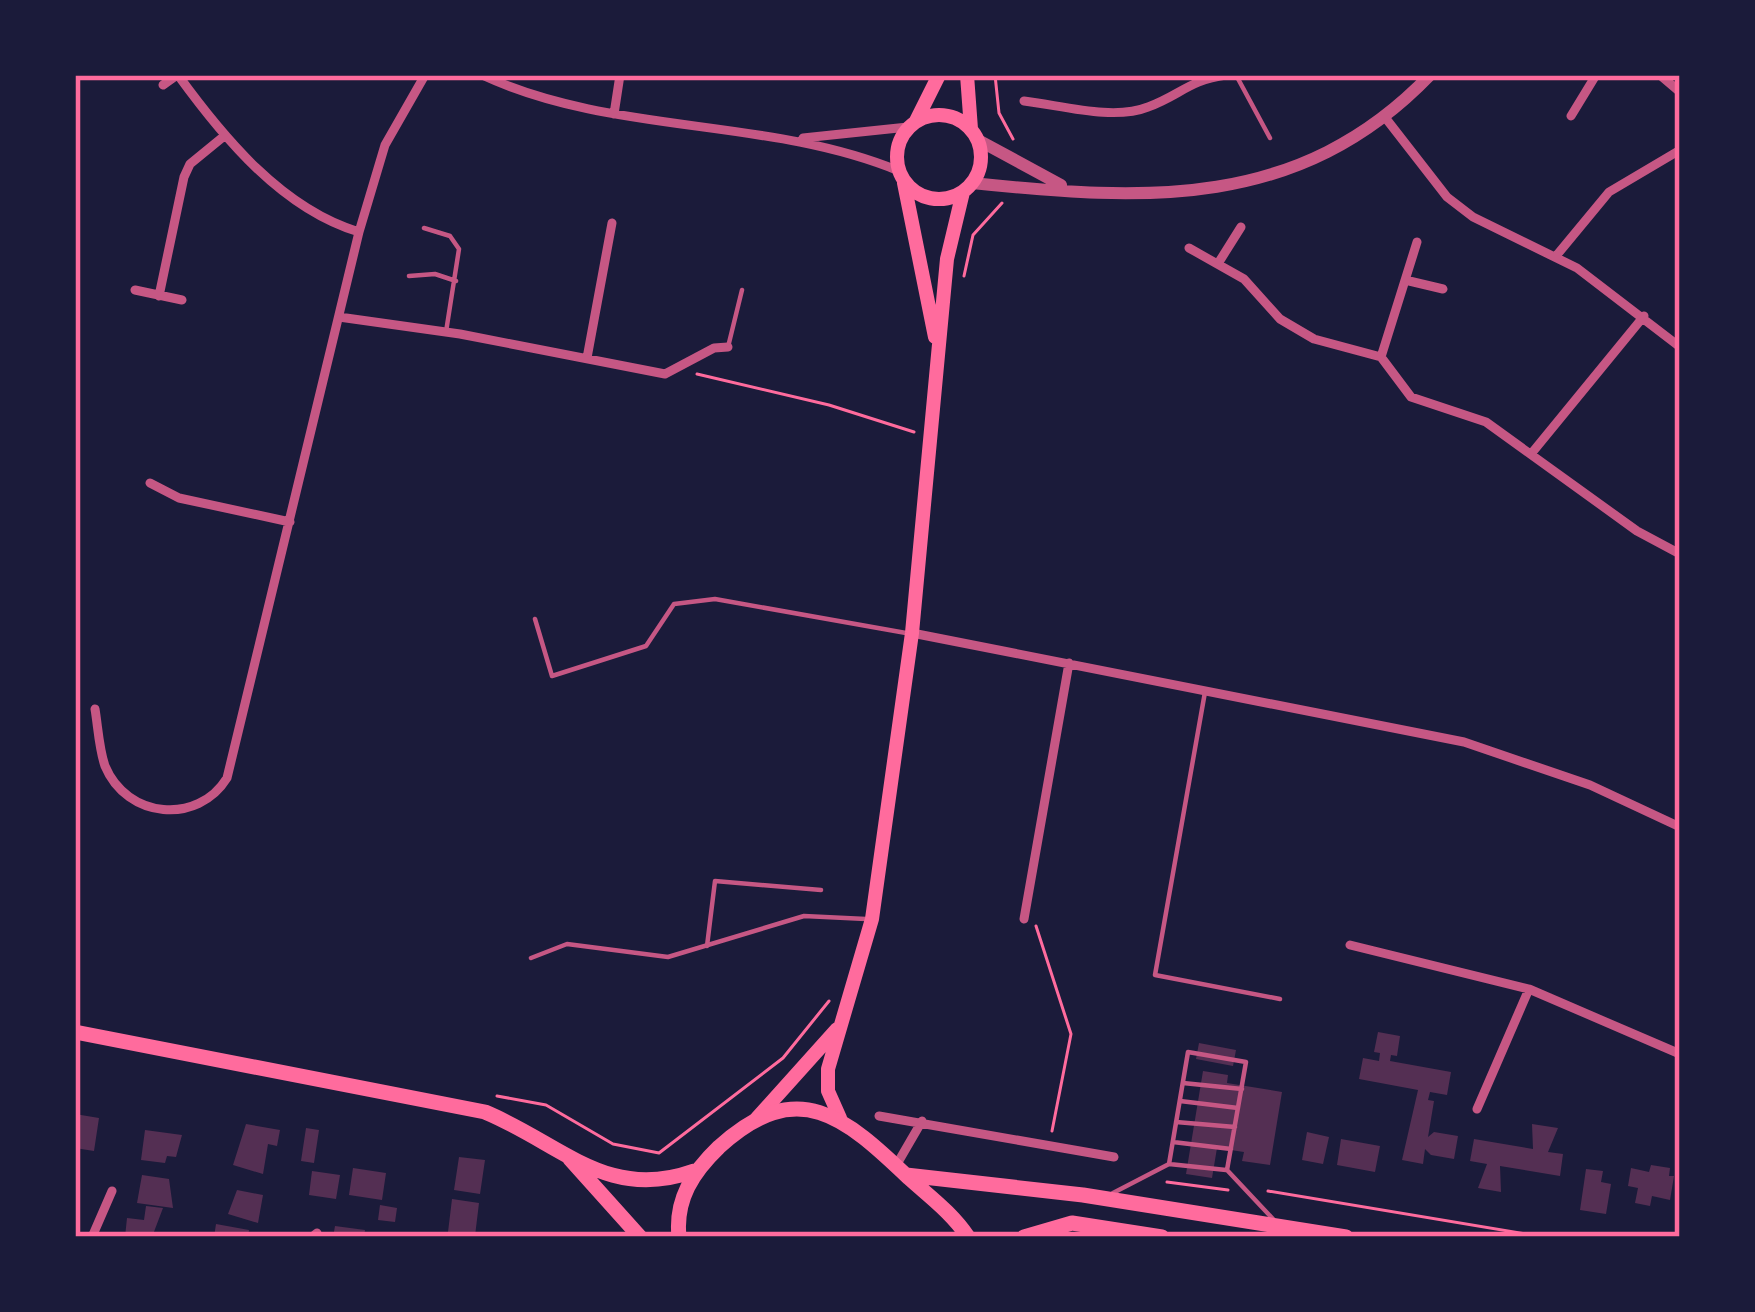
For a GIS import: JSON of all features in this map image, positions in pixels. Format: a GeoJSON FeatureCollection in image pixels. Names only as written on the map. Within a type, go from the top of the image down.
{"type":"FeatureCollection","features":[{"type":"Feature","properties":{"kind":"main road"},"geometry":{"type":"LineString","coordinates":[[939,75],[898,148],[939,372]]}},
{"type":"Feature","properties":{"kind":"main road"},"geometry":{"type":"LineString","coordinates":[[968,75],[981,162],[968,187],[947,259],[912,633],[872,919],[828,1069],[828,1091],[840,1118],[952,1214],[968,1237]]}},
{"type":"Feature","properties":{"kind":"main road"},"geometry":{"type":"LineString","coordinates":[[912,124],[951,116],[974,134]]}},
{"type":"Feature","properties":{"kind":"main road"},"geometry":{"type":"LineString","coordinates":[[901,176],[924,197],[968,187]]}},
{"type":"Feature","properties":{"kind":"main road"},"geometry":{"type":"LineString","coordinates":[[75,1032],[484,1112],[618,1181],[640,1184],[694,1171],[757,1118],[840,1025]]}},
{"type":"Feature","properties":{"kind":"main road"},"geometry":{"type":"LineString","coordinates":[[757,1118],[795,1108],[840,1118]]}},
{"type":"Feature","properties":{"kind":"main road"},"geometry":{"type":"LineString","coordinates":[[562,1150],[640,1237]]}},
{"type":"Feature","properties":{"kind":"main road"},"geometry":{"type":"LineString","coordinates":[[902,1170],[1346,1237]]}},
{"type":"Feature","properties":{"kind":"main road"},"geometry":{"type":"LineString","coordinates":[[679,1237],[685,1192],[694,1171]]}},
{"type":"Feature","properties":{"kind":"main road"},"geometry":{"type":"LineString","coordinates":[[1024,1237],[1072,1223],[1162,1237]]}},
{"type":"Feature","properties":{"kind":"street"},"geometry":{"type":"LineString","coordinates":[[163,86],[177,75],[223,137],[332,224],[359,232]]}},
{"type":"Feature","properties":{"kind":"street"},"geometry":{"type":"LineString","coordinates":[[94,709],[105,766],[136,802],[177,812],[217,795],[237,754],[359,232],[386,145],[425,75]]}},
{"type":"Feature","properties":{"kind":"street"},"geometry":{"type":"LineString","coordinates":[[482,75],[548,101],[797,139],[901,176]]}},
{"type":"Feature","properties":{"kind":"street"},"geometry":{"type":"LineString","coordinates":[[614,114],[620,75]]}},
{"type":"Feature","properties":{"kind":"street"},"geometry":{"type":"LineString","coordinates":[[1024,101],[1110,111],[1148,108],[1185,79],[1226,75]]}},
{"type":"Feature","properties":{"kind":"street"},"geometry":{"type":"LineString","coordinates":[[968,187],[1131,196],[1226,188],[1318,156],[1384,116],[1430,75]]}},
{"type":"Feature","properties":{"kind":"street"},"geometry":{"type":"LineString","coordinates":[[1571,116],[1596,75]]}},
{"type":"Feature","properties":{"kind":"street"},"geometry":{"type":"LineString","coordinates":[[1660,75],[1680,92]]}},
{"type":"Feature","properties":{"kind":"street"},"geometry":{"type":"LineString","coordinates":[[1384,116],[1447,197],[1473,218],[1556,256],[1644,316],[1680,347]]}},
{"type":"Feature","properties":{"kind":"street"},"geometry":{"type":"LineString","coordinates":[[797,139],[912,124]]}},
{"type":"Feature","properties":{"kind":"street"},"geometry":{"type":"LineString","coordinates":[[974,134],[1073,190]]}},
{"type":"Feature","properties":{"kind":"street"},"geometry":{"type":"LineString","coordinates":[[159,296],[184,177],[190,164],[223,137]]}},
{"type":"Feature","properties":{"kind":"street"},"geometry":{"type":"LineString","coordinates":[[1556,256],[1580,220],[1609,192],[1680,150]]}},
{"type":"Feature","properties":{"kind":"street"},"geometry":{"type":"LineString","coordinates":[[587,358],[612,223]]}},
{"type":"Feature","properties":{"kind":"street"},"geometry":{"type":"LineString","coordinates":[[1220,262],[1240,227]]}},
{"type":"Feature","properties":{"kind":"street"},"geometry":{"type":"LineString","coordinates":[[1381,357],[1417,242]]}},
{"type":"Feature","properties":{"kind":"street"},"geometry":{"type":"LineString","coordinates":[[1189,248],[1220,262],[1298,329],[1352,352],[1381,357],[1411,397],[1486,422],[1637,531],[1680,554]]}},
{"type":"Feature","properties":{"kind":"street"},"geometry":{"type":"LineString","coordinates":[[1405,280],[1442,289]]}},
{"type":"Feature","properties":{"kind":"street"},"geometry":{"type":"LineString","coordinates":[[135,290],[182,300]]}},
{"type":"Feature","properties":{"kind":"street"},"geometry":{"type":"LineString","coordinates":[[1531,454],[1644,316]]}},
{"type":"Feature","properties":{"kind":"street"},"geometry":{"type":"LineString","coordinates":[[339,317],[677,372],[708,351],[728,347]]}},
{"type":"Feature","properties":{"kind":"street"},"geometry":{"type":"LineString","coordinates":[[150,483],[178,498],[290,522]]}},
{"type":"Feature","properties":{"kind":"street"},"geometry":{"type":"LineString","coordinates":[[912,633],[1464,742],[1546,768],[1680,827]]}},
{"type":"Feature","properties":{"kind":"street"},"geometry":{"type":"LineString","coordinates":[[1024,919],[1069,663]]}},
{"type":"Feature","properties":{"kind":"street"},"geometry":{"type":"LineString","coordinates":[[1350,945],[1529,989],[1680,1054]]}},
{"type":"Feature","properties":{"kind":"street"},"geometry":{"type":"LineString","coordinates":[[1478,1109],[1529,989]]}},
{"type":"Feature","properties":{"kind":"street"},"geometry":{"type":"LineString","coordinates":[[879,1116],[1114,1157]]}},
{"type":"Feature","properties":{"kind":"street"},"geometry":{"type":"LineString","coordinates":[[902,1170],[922,1121]]}},
{"type":"Feature","properties":{"kind":"street"},"geometry":{"type":"LineString","coordinates":[[92,1237],[112,1192]]}},
{"type":"Feature","properties":{"kind":"lane"},"geometry":{"type":"LineString","coordinates":[[1236,75],[1270,138]]}},
{"type":"Feature","properties":{"kind":"lane"},"geometry":{"type":"LineString","coordinates":[[424,228],[458,245],[446,332]]}},
{"type":"Feature","properties":{"kind":"lane"},"geometry":{"type":"LineString","coordinates":[[409,276],[435,274],[456,281]]}},
{"type":"Feature","properties":{"kind":"lane"},"geometry":{"type":"LineString","coordinates":[[728,347],[742,290]]}},
{"type":"Feature","properties":{"kind":"lane"},"geometry":{"type":"LineString","coordinates":[[535,619],[552,676],[612,662],[646,646],[674,604],[715,598],[912,633]]}},
{"type":"Feature","properties":{"kind":"lane"},"geometry":{"type":"LineString","coordinates":[[1205,692],[1155,974],[1280,999]]}},
{"type":"Feature","properties":{"kind":"lane"},"geometry":{"type":"LineString","coordinates":[[706,946],[715,881],[821,890]]}},
{"type":"Feature","properties":{"kind":"lane"},"geometry":{"type":"LineString","coordinates":[[530,958],[567,944],[668,957],[804,916],[872,919]]}},
{"type":"Feature","properties":{"kind":"lane"},"geometry":{"type":"LineString","coordinates":[[1169,1164],[1188,1052],[1246,1062],[1227,1170]]}},
{"type":"Feature","properties":{"kind":"lane"},"geometry":{"type":"LineString","coordinates":[[1183,1083],[1242,1089]]}},
{"type":"Feature","properties":{"kind":"lane"},"geometry":{"type":"LineString","coordinates":[[1180,1101],[1238,1108]]}},
{"type":"Feature","properties":{"kind":"lane"},"geometry":{"type":"LineString","coordinates":[[1176,1121],[1235,1127]]}},
{"type":"Feature","properties":{"kind":"lane"},"geometry":{"type":"LineString","coordinates":[[1173,1142],[1231,1149]]}},
{"type":"Feature","properties":{"kind":"lane"},"geometry":{"type":"LineString","coordinates":[[1102,1198],[1169,1164],[1227,1170],[1282,1227]]}},
{"type":"Feature","properties":{"kind":"path"},"geometry":{"type":"LineString","coordinates":[[677,372],[721,376],[932,439]]}},
{"type":"Feature","properties":{"kind":"path"},"geometry":{"type":"LineString","coordinates":[[1024,919],[1034,921],[1071,1034],[1050,1145]]}},
{"type":"Feature","properties":{"kind":"path"},"geometry":{"type":"LineString","coordinates":[[499,1096],[546,1105],[614,1144],[659,1153],[783,1058],[830,997]]}},
{"type":"Feature","properties":{"kind":"path"},"geometry":{"type":"LineString","coordinates":[[1141,1178],[1220,1191],[1241,1188],[1544,1237]]}},
{"type":"Feature","properties":{"kind":"building"},"geometry":{"type":"Polygon","coordinates":[[[1378,1032],[1400,1036],[1397,1056],[1391,1055],[1390,1061],[1451,1072],[1447,1095],[1430,1092],[1428,1100],[1434,1101],[1428,1137],[1434,1132],[1458,1136],[1454,1159],[1431,1155],[1425,1149],[1423,1164],[1402,1160],[1418,1090],[1359,1079],[1363,1058],[1379,1061],[1380,1053],[1374,1052],[1378,1032]]]}},
{"type":"Feature","properties":{"kind":"building"},"geometry":{"type":"Polygon","coordinates":[[[1199,1043],[1236,1050],[1233,1066],[1196,1059],[1199,1043]]]}},
{"type":"Feature","properties":{"kind":"building"},"geometry":{"type":"Polygon","coordinates":[[[1203,1071],[1228,1075],[1227,1083],[1282,1092],[1270,1165],[1242,1161],[1244,1152],[1217,1148],[1212,1178],[1186,1174],[1203,1071]]]}},
{"type":"Feature","properties":{"kind":"building"},"geometry":{"type":"Polygon","coordinates":[[[75,1114],[99,1118],[94,1151],[75,1148],[75,1114]]]}},
{"type":"Feature","properties":{"kind":"building"},"geometry":{"type":"Polygon","coordinates":[[[246,1124],[280,1130],[277,1146],[268,1144],[263,1174],[233,1165],[246,1124]]]}},
{"type":"Feature","properties":{"kind":"building"},"geometry":{"type":"Polygon","coordinates":[[[1532,1124],[1558,1128],[1548,1152],[1563,1154],[1560,1176],[1500,1166],[1501,1192],[1478,1188],[1487,1164],[1470,1161],[1474,1139],[1533,1149],[1532,1124]]]}},
{"type":"Feature","properties":{"kind":"building"},"geometry":{"type":"Polygon","coordinates":[[[306,1128],[319,1130],[314,1163],[301,1161],[306,1128]]]}},
{"type":"Feature","properties":{"kind":"building"},"geometry":{"type":"Polygon","coordinates":[[[145,1130],[182,1135],[176,1157],[167,1156],[165,1163],[141,1160],[145,1130]]]}},
{"type":"Feature","properties":{"kind":"building"},"geometry":{"type":"Polygon","coordinates":[[[1307,1132],[1329,1137],[1323,1164],[1302,1160],[1307,1132]]]}},
{"type":"Feature","properties":{"kind":"building"},"geometry":{"type":"Polygon","coordinates":[[[1341,1139],[1380,1146],[1375,1172],[1337,1165],[1341,1139]]]}},
{"type":"Feature","properties":{"kind":"building"},"geometry":{"type":"Polygon","coordinates":[[[459,1157],[485,1160],[480,1194],[454,1190],[459,1157]]]}},
{"type":"Feature","properties":{"kind":"building"},"geometry":{"type":"Polygon","coordinates":[[[1651,1165],[1670,1168],[1669,1176],[1674,1176],[1670,1200],[1652,1196],[1650,1206],[1635,1203],[1638,1188],[1628,1186],[1631,1168],[1649,1172],[1651,1165]]]}},
{"type":"Feature","properties":{"kind":"building"},"geometry":{"type":"Polygon","coordinates":[[[353,1168],[386,1173],[382,1200],[349,1195],[353,1168]]]}},
{"type":"Feature","properties":{"kind":"building"},"geometry":{"type":"Polygon","coordinates":[[[1586,1169],[1603,1171],[1601,1182],[1611,1184],[1606,1214],[1580,1210],[1586,1169]]]}},
{"type":"Feature","properties":{"kind":"building"},"geometry":{"type":"Polygon","coordinates":[[[312,1171],[340,1175],[336,1199],[309,1195],[312,1171]]]}},
{"type":"Feature","properties":{"kind":"building"},"geometry":{"type":"Polygon","coordinates":[[[142,1175],[169,1179],[173,1208],[137,1203],[142,1175]]]}},
{"type":"Feature","properties":{"kind":"building"},"geometry":{"type":"Polygon","coordinates":[[[237,1190],[263,1195],[258,1223],[228,1214],[237,1190]]]}},
{"type":"Feature","properties":{"kind":"building"},"geometry":{"type":"Polygon","coordinates":[[[452,1199],[479,1203],[475,1236],[448,1232],[452,1199]]]}},
{"type":"Feature","properties":{"kind":"building"},"geometry":{"type":"Polygon","coordinates":[[[380,1205],[397,1208],[395,1222],[378,1220],[380,1205]]]}},
{"type":"Feature","properties":{"kind":"building"},"geometry":{"type":"Polygon","coordinates":[[[146,1206],[163,1208],[152,1237],[125,1237],[127,1218],[144,1220],[146,1206]]]}},
{"type":"Feature","properties":{"kind":"building"},"geometry":{"type":"Polygon","coordinates":[[[216,1224],[249,1230],[248,1237],[214,1237],[216,1224]]]}},
{"type":"Feature","properties":{"kind":"building"},"geometry":{"type":"Polygon","coordinates":[[[335,1226],[365,1230],[364,1237],[333,1237],[335,1226]]]}}]}
